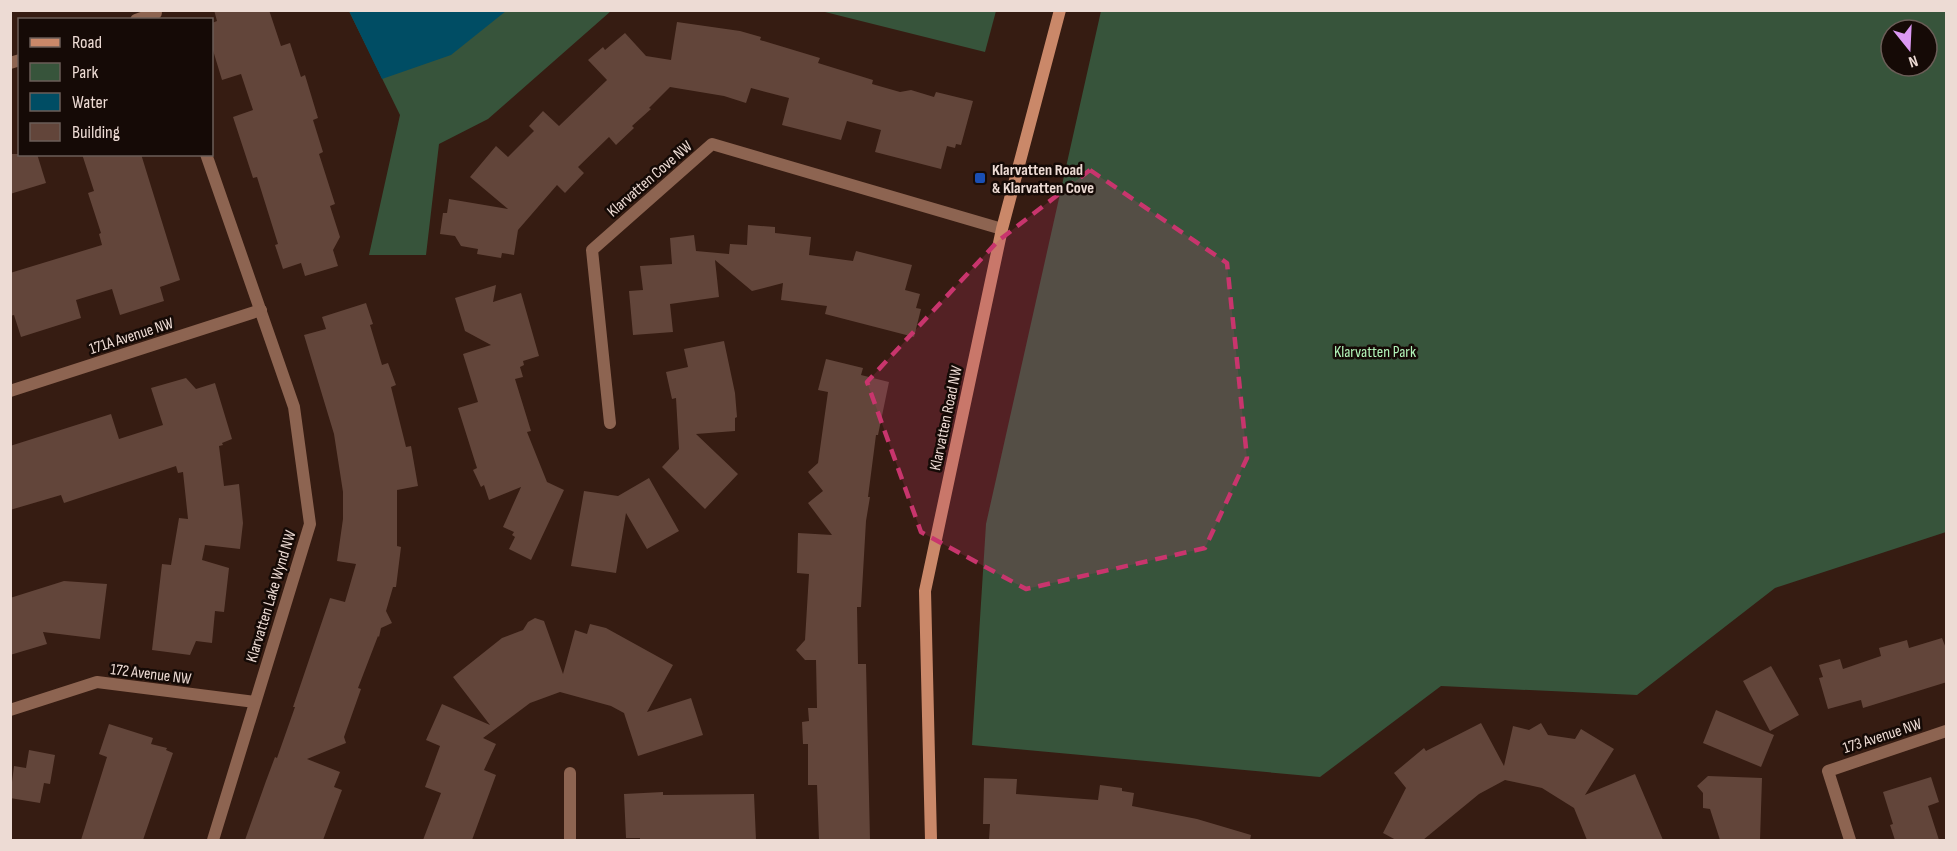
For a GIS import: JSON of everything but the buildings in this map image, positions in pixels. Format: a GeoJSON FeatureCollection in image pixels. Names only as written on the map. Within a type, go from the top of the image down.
{"type":"FeatureCollection","features":[{"type":"Feature","properties":{"kind":"street","name":"Klarvatten Road NW"},"geometry":{"type":"LineString","coordinates":[[931,840],[925,591],[1002,229],[1060,10]]}},
{"type":"Feature","properties":{"kind":"street","name":"Klarvatten Cove NW"},"geometry":{"type":"LineString","coordinates":[[610,423],[592,250],[712,144],[1002,229]]}},
{"type":"Feature","properties":{"kind":"street","name":"Klarvatten Lake Wynd NW"},"geometry":{"type":"LineString","coordinates":[[207,156],[294,407],[310,524],[213,840]]}},
{"type":"Feature","properties":{"kind":"street","name":"171A Avenue NW"},"geometry":{"type":"LineString","coordinates":[[10,391],[261,310]]}},
{"type":"Feature","properties":{"kind":"street","name":"172 Avenue NW"},"geometry":{"type":"LineString","coordinates":[[10,710],[97,682],[255,702]]}},
{"type":"Feature","properties":{"kind":"street","name":"173 Avenue NW"},"geometry":{"type":"LineString","coordinates":[[1850,840],[1828,771],[1947,731]]}},
{"type":"Feature","properties":{"kind":"street"},"geometry":{"type":"LineString","coordinates":[[570,773],[570,840]]}},
{"type":"Feature","properties":{"kind":"highlighted area"},"geometry":{"type":"Polygon","coordinates":[[[1090,170],[1227,263],[1247,458],[1205,548],[1026,589],[921,532],[867,382],[998,241],[1090,170]]]}},
{"type":"Feature","properties":{"kind":"green space"},"geometry":{"type":"Polygon","coordinates":[[[996,10],[985,52],[821,11],[996,10]]]}},
{"type":"Feature","properties":{"kind":"green space"},"geometry":{"type":"Polygon","coordinates":[[[349,11],[611,11],[488,119],[439,144],[426,255],[369,255],[400,115],[349,11]]]}},
{"type":"Feature","properties":{"kind":"green space","name":"Klarvatten Park"},"geometry":{"type":"Polygon","coordinates":[[[1101,11],[1946,11],[1946,532],[1775,588],[1637,695],[1441,686],[1320,777],[972,745],[986,524],[1101,11]]]}},
{"type":"Feature","properties":{"kind":"water"},"geometry":{"type":"Polygon","coordinates":[[[349,11],[506,11],[451,55],[382,79],[349,11]]]}},
{"type":"Feature","properties":{"kind":"place","name":"Klarvatten Road & Klarvatten Cove"},"geometry":{"type":"Point","coordinates":[980,178]}}]}
